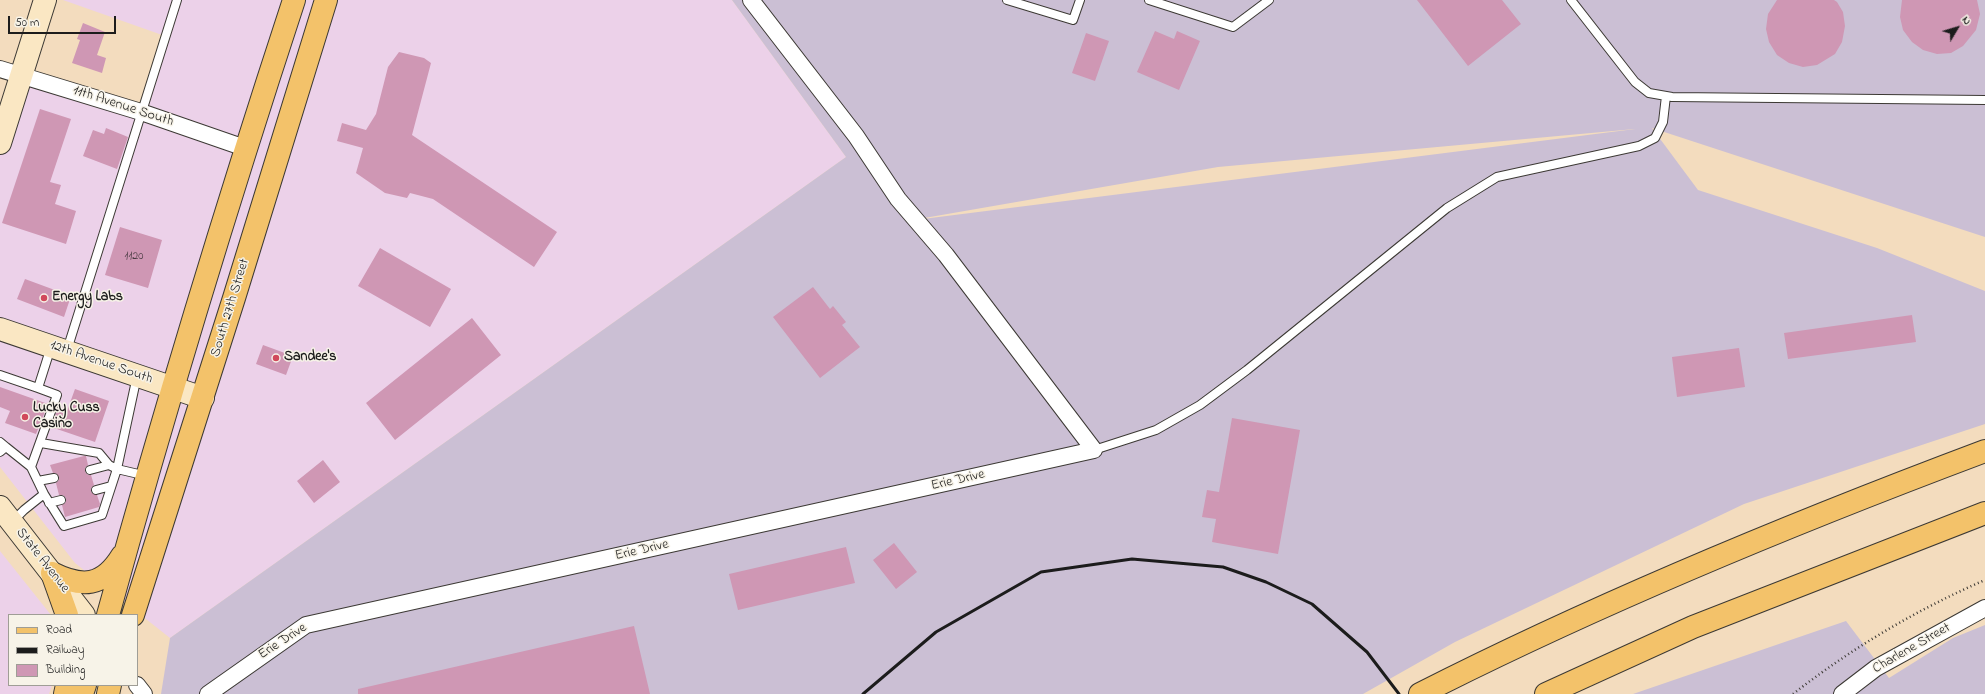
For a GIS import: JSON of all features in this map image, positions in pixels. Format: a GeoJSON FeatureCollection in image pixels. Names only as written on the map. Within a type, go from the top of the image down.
{"type":"FeatureCollection","features":[{"type":"Feature","properties":{"kind":"main road"},"geometry":{"type":"LineString","coordinates":[[0,143],[45,0]]}},
{"type":"Feature","properties":{"kind":"main road"},"geometry":{"type":"LineString","coordinates":[[108,614],[172,387],[246,148],[294,0]]}},
{"type":"Feature","properties":{"kind":"main road","name":"South 27th Street"},"geometry":{"type":"LineString","coordinates":[[133,614],[203,398],[326,0]]}},
{"type":"Feature","properties":{"kind":"main road","name":"12th Avenue South"},"geometry":{"type":"LineString","coordinates":[[0,329],[203,398]]}},
{"type":"Feature","properties":{"kind":"main road"},"geometry":{"type":"LineString","coordinates":[[1420,694],[1459,674],[1666,578],[1880,490],[1985,451]]}},
{"type":"Feature","properties":{"kind":"main road"},"geometry":{"type":"LineString","coordinates":[[1546,694],[1693,627],[1985,513]]}},
{"type":"Feature","properties":{"kind":"main road","name":"State Avenue"},"geometry":{"type":"LineString","coordinates":[[6,514],[83,614]]}},
{"type":"Feature","properties":{"kind":"main road"},"geometry":{"type":"LineString","coordinates":[[52,573],[75,583],[97,581],[110,572],[127,547]]}},
{"type":"Feature","properties":{"kind":"main road"},"geometry":{"type":"LineString","coordinates":[[52,573],[67,614]]}},
{"type":"Feature","properties":{"kind":"street"},"geometry":{"type":"LineString","coordinates":[[756,2],[856,136],[898,199],[946,255],[1094,450]]}},
{"type":"Feature","properties":{"kind":"street","name":"11th Avenue South"},"geometry":{"type":"LineString","coordinates":[[0,69],[141,112],[246,148]]}},
{"type":"Feature","properties":{"kind":"street","name":"Erie Drive"},"geometry":{"type":"LineString","coordinates":[[208,694],[306,625],[1094,450]]}},
{"type":"Feature","properties":{"kind":"street","name":"Charlene Street"},"geometry":{"type":"LineString","coordinates":[[1842,694],[1876,668],[1985,608]]}},
{"type":"Feature","properties":{"kind":"street"},"geometry":{"type":"LineString","coordinates":[[138,686],[144,694]]}},
{"type":"Feature","properties":{"kind":"lane"},"geometry":{"type":"LineString","coordinates":[[38,388],[59,348],[141,112],[177,0]]}},
{"type":"Feature","properties":{"kind":"lane"},"geometry":{"type":"LineString","coordinates":[[1007,0],[1073,20],[1080,0]]}},
{"type":"Feature","properties":{"kind":"lane"},"geometry":{"type":"LineString","coordinates":[[1149,0],[1233,27],[1269,0]]}},
{"type":"Feature","properties":{"kind":"lane"},"geometry":{"type":"LineString","coordinates":[[1571,0],[1635,82],[1649,93],[1666,96],[1985,100]]}},
{"type":"Feature","properties":{"kind":"lane"},"geometry":{"type":"LineString","coordinates":[[1094,450],[1156,430],[1200,406],[1447,208],[1497,177],[1639,146],[1655,138],[1663,122],[1666,96]]}},
{"type":"Feature","properties":{"kind":"lane"},"geometry":{"type":"LineString","coordinates":[[0,375],[57,395],[41,443],[31,467]]}},
{"type":"Feature","properties":{"kind":"lane"},"geometry":{"type":"LineString","coordinates":[[2,447],[31,467],[49,503],[64,526],[102,515],[116,469],[138,375]]}},
{"type":"Feature","properties":{"kind":"lane"},"geometry":{"type":"LineString","coordinates":[[41,443],[99,453],[109,465],[116,469],[147,476]]}},
{"type":"Feature","properties":{"kind":"lane"},"geometry":{"type":"LineString","coordinates":[[90,470],[109,465]]}},
{"type":"Feature","properties":{"kind":"lane"},"geometry":{"type":"LineString","coordinates":[[38,481],[54,478]]}},
{"type":"Feature","properties":{"kind":"lane"},"geometry":{"type":"LineString","coordinates":[[96,490],[111,486]]}},
{"type":"Feature","properties":{"kind":"lane"},"geometry":{"type":"LineString","coordinates":[[6,514],[24,510],[44,494]]}},
{"type":"Feature","properties":{"kind":"lane"},"geometry":{"type":"LineString","coordinates":[[49,503],[61,500]]}},
{"type":"Feature","properties":{"kind":"path"},"geometry":{"type":"LineString","coordinates":[[1793,694],[1826,668],[1874,637],[1944,598],[1985,580]]}},
{"type":"Feature","properties":{"kind":"shaded area"},"geometry":{"type":"Polygon","coordinates":[[[63,0],[732,0],[846,157],[170,638],[75,563],[0,467],[0,143],[22,75],[141,112],[165,36],[63,0]]]}},
{"type":"Feature","properties":{"kind":"shaded area"},"geometry":{"type":"Polygon","coordinates":[[[732,0],[1985,0],[1985,237],[1652,128],[1698,190],[1877,248],[1985,291],[1985,424],[1744,504],[1455,642],[1363,694],[161,694],[170,638],[846,157],[732,0]],[[1635,129],[1218,167],[907,221],[1635,129]]]}},
{"type":"Feature","properties":{"kind":"shaded area"},"geometry":{"type":"Polygon","coordinates":[[[0,551],[50,614],[8,614],[8,686],[52,686],[49,694],[0,694],[0,551]]]}},
{"type":"Feature","properties":{"kind":"shaded area"},"geometry":{"type":"Polygon","coordinates":[[[1846,621],[1889,678],[1953,638],[1985,625],[1985,694],[1633,694],[1846,621]]]}},
{"type":"Feature","properties":{"kind":"building"},"geometry":{"type":"Polygon","coordinates":[[[1417,0],[1502,0],[1521,24],[1468,66],[1417,0]]]}},
{"type":"Feature","properties":{"kind":"building"},"geometry":{"type":"Polygon","coordinates":[[[1777,0],[1834,0],[1837,2],[1843,12],[1845,26],[1842,42],[1835,54],[1817,65],[1803,67],[1789,63],[1777,55],[1769,42],[1766,29],[1768,14],[1777,0]]]}},
{"type":"Feature","properties":{"kind":"building"},"geometry":{"type":"Polygon","coordinates":[[[1902,0],[1977,0],[1980,14],[1976,30],[1963,46],[1951,53],[1937,54],[1923,50],[1912,42],[1903,30],[1900,17],[1902,0]]]}},
{"type":"Feature","properties":{"kind":"building"},"geometry":{"type":"Polygon","coordinates":[[[83,23],[105,32],[97,55],[106,58],[102,73],[72,63],[80,40],[77,39],[83,23]]]}},
{"type":"Feature","properties":{"kind":"building"},"geometry":{"type":"Polygon","coordinates":[[[1155,31],[1174,39],[1177,31],[1200,41],[1179,90],[1137,72],[1155,31]]]}},
{"type":"Feature","properties":{"kind":"building"},"geometry":{"type":"Polygon","coordinates":[[[1086,33],[1109,41],[1095,81],[1072,73],[1086,33]]]}},
{"type":"Feature","properties":{"kind":"building"},"geometry":{"type":"Polygon","coordinates":[[[399,52],[424,58],[431,63],[412,135],[557,232],[534,267],[433,199],[410,193],[407,198],[385,193],[356,173],[363,148],[337,141],[342,123],[366,130],[376,114],[388,67],[399,52]]]}},
{"type":"Feature","properties":{"kind":"building"},"geometry":{"type":"Polygon","coordinates":[[[40,109],[71,119],[50,182],[61,185],[55,204],[76,211],[66,244],[2,223],[40,109]]]}},
{"type":"Feature","properties":{"kind":"building"},"geometry":{"type":"Polygon","coordinates":[[[106,128],[128,137],[117,169],[83,156],[93,130],[104,134],[106,128]]]}},
{"type":"Feature","properties":{"kind":"building","name":"Energy Labs"},"geometry":{"type":"Polygon","coordinates":[[[120,227],[162,240],[148,288],[105,275],[120,227]]]}},
{"type":"Feature","properties":{"kind":"building"},"geometry":{"type":"Polygon","coordinates":[[[380,248],[451,289],[430,327],[358,286],[380,248]]]}},
{"type":"Feature","properties":{"kind":"building","name":"Energy Labs"},"geometry":{"type":"Polygon","coordinates":[[[25,279],[71,296],[64,317],[17,299],[25,279]]]}},
{"type":"Feature","properties":{"kind":"building"},"geometry":{"type":"Polygon","coordinates":[[[813,287],[830,309],[833,306],[846,322],[842,325],[860,347],[820,378],[773,317],[813,287]]]}},
{"type":"Feature","properties":{"kind":"building"},"geometry":{"type":"Polygon","coordinates":[[[1912,315],[1916,342],[1788,359],[1784,333],[1912,315]]]}},
{"type":"Feature","properties":{"kind":"building"},"geometry":{"type":"Polygon","coordinates":[[[472,318],[501,355],[395,440],[366,403],[472,318]]]}},
{"type":"Feature","properties":{"kind":"building"},"geometry":{"type":"Polygon","coordinates":[[[263,345],[293,356],[286,375],[256,364],[263,345]]]}},
{"type":"Feature","properties":{"kind":"building"},"geometry":{"type":"Polygon","coordinates":[[[1739,348],[1745,387],[1677,397],[1672,357],[1739,348]]]}},
{"type":"Feature","properties":{"kind":"building","name":"Lucky Cuss Casino"},"geometry":{"type":"Polygon","coordinates":[[[0,387],[48,404],[36,434],[5,423],[10,411],[0,407],[0,387]]]}},
{"type":"Feature","properties":{"kind":"building"},"geometry":{"type":"Polygon","coordinates":[[[75,389],[109,401],[95,442],[51,427],[58,408],[67,411],[75,389]]]}},
{"type":"Feature","properties":{"kind":"building"},"geometry":{"type":"Polygon","coordinates":[[[1232,418],[1300,430],[1278,554],[1212,542],[1216,519],[1202,517],[1207,490],[1219,492],[1232,418]]]}},
{"type":"Feature","properties":{"kind":"building"},"geometry":{"type":"Polygon","coordinates":[[[86,456],[88,465],[85,468],[85,472],[88,475],[91,475],[94,485],[91,488],[91,492],[97,495],[100,504],[99,507],[65,517],[62,505],[66,502],[66,498],[63,495],[59,495],[56,483],[59,480],[59,477],[56,473],[53,473],[50,465],[86,456]]]}},
{"type":"Feature","properties":{"kind":"building"},"geometry":{"type":"Polygon","coordinates":[[[323,460],[340,482],[314,503],[297,481],[323,460]]]}},
{"type":"Feature","properties":{"kind":"building"},"geometry":{"type":"Polygon","coordinates":[[[894,543],[917,572],[896,589],[873,560],[894,543]]]}},
{"type":"Feature","properties":{"kind":"building"},"geometry":{"type":"Polygon","coordinates":[[[846,547],[855,583],[738,610],[729,574],[846,547]]]}},
{"type":"Feature","properties":{"kind":"building"},"geometry":{"type":"Polygon","coordinates":[[[634,626],[650,694],[358,694],[358,689],[634,626]]]}},
{"type":"Feature","properties":{"kind":"railway"},"geometry":{"type":"LineString","coordinates":[[863,694],[936,632],[1041,572],[1132,559],[1223,567],[1266,582],[1312,604],[1367,652],[1399,694]]}},
{"type":"Feature","properties":{"kind":"place","name":"Energy Labs"},"geometry":{"type":"Point","coordinates":[44,298]}},
{"type":"Feature","properties":{"kind":"place","name":"Sandee's"},"geometry":{"type":"Point","coordinates":[276,358]}},
{"type":"Feature","properties":{"kind":"place","name":"Lucky Cuss Casino"},"geometry":{"type":"Point","coordinates":[25,417]}}]}
